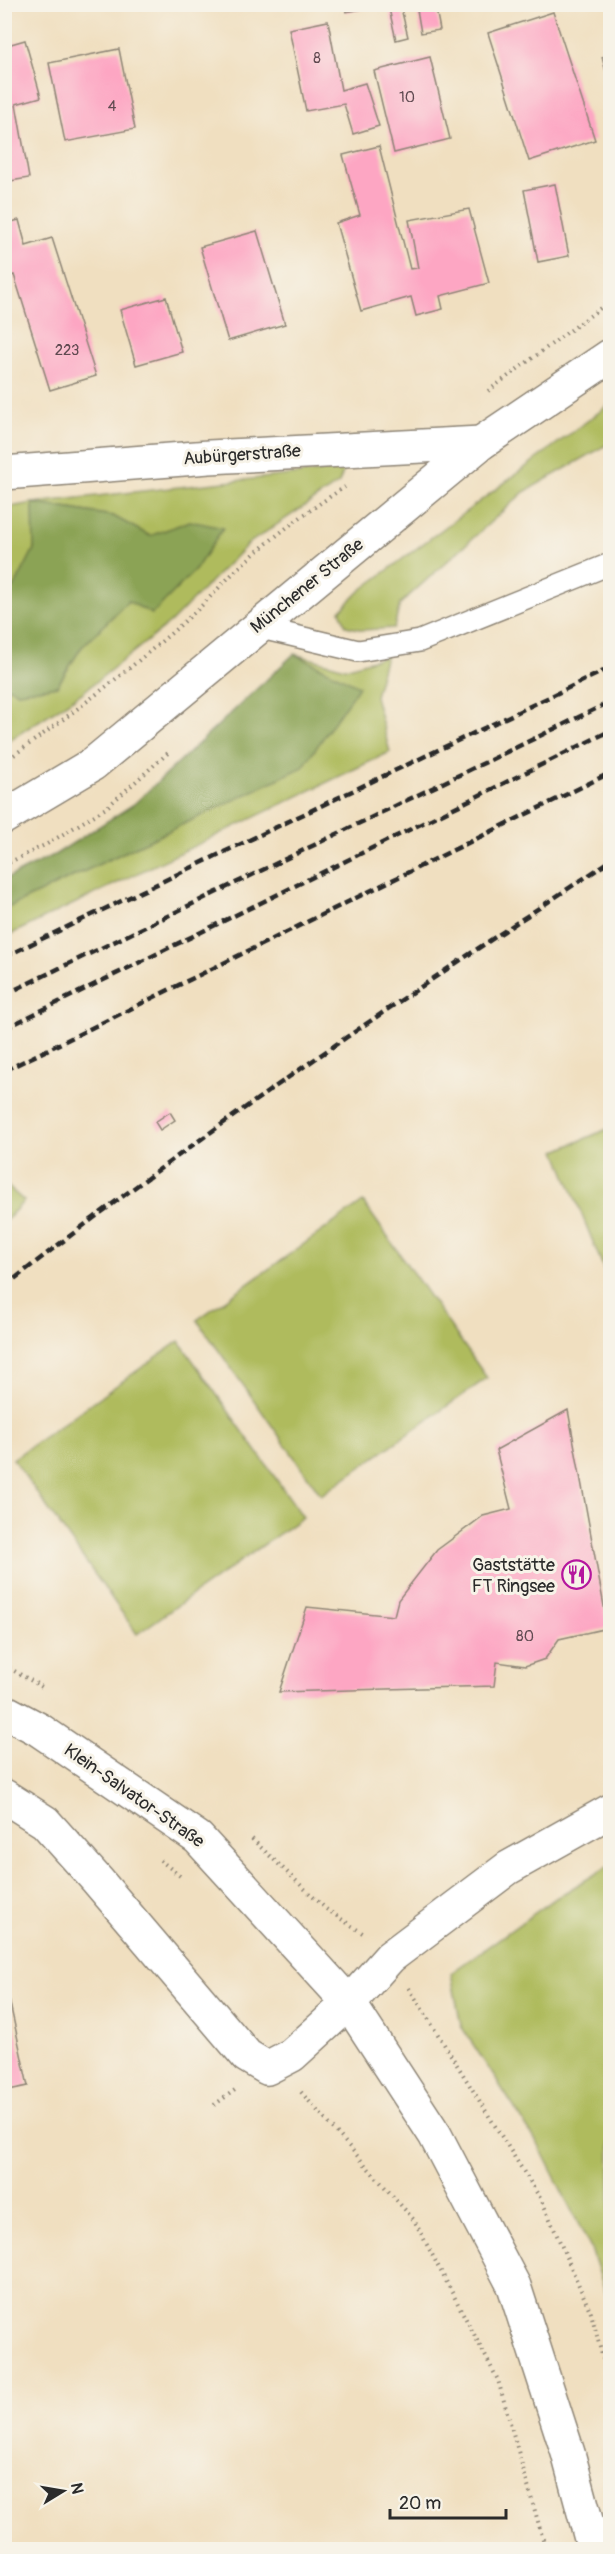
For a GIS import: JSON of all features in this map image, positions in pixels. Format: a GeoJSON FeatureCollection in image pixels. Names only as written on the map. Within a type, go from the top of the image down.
{"type":"FeatureCollection","features":[{"type":"Feature","properties":{"kind":"main road","name":"Münchener Straße"},"geometry":{"type":"LineString","coordinates":[[4,817],[93,764],[481,443],[610,356]]}},
{"type":"Feature","properties":{"kind":"main road","name":"Aubürgerstraße"},"geometry":{"type":"LineString","coordinates":[[4,473],[220,457],[481,443]]}},
{"type":"Feature","properties":{"kind":"main road","name":"Klein-Salvator-Straße"},"geometry":{"type":"LineString","coordinates":[[4,1711],[38,1729],[198,1838],[350,2003],[435,2135],[514,2286],[568,2453],[594,2550]]}},
{"type":"Feature","properties":{"kind":"main road"},"geometry":{"type":"LineString","coordinates":[[4,1796],[45,1822],[247,2056],[267,2068],[292,2055],[350,2003],[390,1957],[508,1868],[610,1811]]}},
{"type":"Feature","properties":{"kind":"lane"},"geometry":{"type":"LineString","coordinates":[[257,627],[358,651],[420,641],[610,564]]}},
{"type":"Feature","properties":{"kind":"path"},"geometry":{"type":"LineString","coordinates":[[486,392],[610,301]]}},
{"type":"Feature","properties":{"kind":"path"},"geometry":{"type":"LineString","coordinates":[[4,762],[120,677],[197,610],[246,561],[320,503],[349,484]]}},
{"type":"Feature","properties":{"kind":"path"},"geometry":{"type":"LineString","coordinates":[[159,1859],[185,1880]]}},
{"type":"Feature","properties":{"kind":"path"},"geometry":{"type":"LineString","coordinates":[[390,1957],[542,2201],[591,2313],[610,2386]]}},
{"type":"Feature","properties":{"kind":"path"},"geometry":{"type":"LineString","coordinates":[[214,2105],[267,2068],[304,2095],[414,2220],[498,2380],[546,2550]]}},
{"type":"Feature","properties":{"kind":"green space"},"geometry":{"type":"Polygon","coordinates":[[[610,404],[610,443],[524,492],[400,604],[394,628],[363,630],[346,626],[340,611],[361,590],[610,404]]]}},
{"type":"Feature","properties":{"kind":"green space"},"geometry":{"type":"Polygon","coordinates":[[[344,469],[339,483],[248,544],[171,622],[82,693],[5,743],[5,686],[18,692],[57,686],[81,648],[128,601],[152,613],[196,569],[190,521],[150,536],[113,516],[33,503],[344,469]]]}},
{"type":"Feature","properties":{"kind":"green space"},"geometry":{"type":"Polygon","coordinates":[[[33,503],[34,549],[16,584],[5,595],[5,508],[33,503]]]}},
{"type":"Feature","properties":{"kind":"green space"},"geometry":{"type":"Polygon","coordinates":[[[33,503],[113,516],[150,536],[190,521],[223,528],[196,569],[152,614],[128,601],[81,648],[57,686],[18,692],[5,686],[5,595],[16,584],[34,549],[33,503]]]}},
{"type":"Feature","properties":{"kind":"green space"},"geometry":{"type":"Polygon","coordinates":[[[294,654],[345,668],[386,656],[375,696],[390,752],[5,937],[5,909],[303,767],[358,686],[294,654]]]}},
{"type":"Feature","properties":{"kind":"green space"},"geometry":{"type":"Polygon","coordinates":[[[294,654],[359,686],[303,767],[5,909],[5,879],[56,854],[134,804],[294,654]]]}},
{"type":"Feature","properties":{"kind":"green space"},"geometry":{"type":"Polygon","coordinates":[[[610,1128],[610,1284],[556,1151],[610,1128]]]}},
{"type":"Feature","properties":{"kind":"green space"},"geometry":{"type":"Polygon","coordinates":[[[5,1184],[24,1201],[5,1221],[5,1184]]]}},
{"type":"Feature","properties":{"kind":"green space"},"geometry":{"type":"Polygon","coordinates":[[[363,1202],[487,1378],[321,1495],[197,1320],[363,1202]]]}},
{"type":"Feature","properties":{"kind":"green space"},"geometry":{"type":"Polygon","coordinates":[[[179,1341],[303,1517],[137,1634],[13,1459],[179,1341]]]}},
{"type":"Feature","properties":{"kind":"green space"},"geometry":{"type":"Polygon","coordinates":[[[610,1865],[610,2305],[591,2249],[538,2144],[461,2026],[451,1973],[556,1898],[610,1865]]]}},
{"type":"Feature","properties":{"kind":"building"},"geometry":{"type":"Polygon","coordinates":[[[344,4],[380,4],[380,6],[346,12],[344,4]]]}},
{"type":"Feature","properties":{"kind":"building"},"geometry":{"type":"Polygon","coordinates":[[[388,4],[400,4],[408,37],[396,40],[388,4]]]}},
{"type":"Feature","properties":{"kind":"building"},"geometry":{"type":"Polygon","coordinates":[[[416,4],[435,4],[440,30],[421,33],[416,4]]]}},
{"type":"Feature","properties":{"kind":"building"},"geometry":{"type":"Polygon","coordinates":[[[553,12],[595,140],[529,161],[488,33],[553,12]]]}},
{"type":"Feature","properties":{"kind":"building"},"geometry":{"type":"Polygon","coordinates":[[[328,21],[341,90],[365,83],[379,126],[353,134],[344,104],[306,111],[289,29],[328,21]]]}},
{"type":"Feature","properties":{"kind":"building"},"geometry":{"type":"Polygon","coordinates":[[[25,40],[41,97],[16,104],[29,178],[4,182],[4,46],[25,40]]]}},
{"type":"Feature","properties":{"kind":"building"},"geometry":{"type":"Polygon","coordinates":[[[119,49],[135,129],[65,142],[49,63],[119,49]]]}},
{"type":"Feature","properties":{"kind":"building"},"geometry":{"type":"Polygon","coordinates":[[[610,54],[610,87],[602,57],[610,54]]]}},
{"type":"Feature","properties":{"kind":"building"},"geometry":{"type":"Polygon","coordinates":[[[430,57],[450,139],[394,153],[374,71],[430,57]]]}},
{"type":"Feature","properties":{"kind":"building"},"geometry":{"type":"Polygon","coordinates":[[[379,146],[410,269],[418,268],[409,220],[469,209],[489,283],[440,296],[443,309],[416,316],[411,297],[361,311],[336,223],[360,215],[343,155],[379,146]]]}},
{"type":"Feature","properties":{"kind":"building"},"geometry":{"type":"Polygon","coordinates":[[[555,184],[569,256],[538,262],[524,190],[555,184]]]}},
{"type":"Feature","properties":{"kind":"building"},"geometry":{"type":"Polygon","coordinates":[[[19,220],[26,246],[52,238],[96,376],[50,390],[14,275],[4,278],[4,224],[19,220]]]}},
{"type":"Feature","properties":{"kind":"building"},"geometry":{"type":"Polygon","coordinates":[[[257,231],[285,324],[228,341],[200,247],[257,231]]]}},
{"type":"Feature","properties":{"kind":"building"},"geometry":{"type":"Polygon","coordinates":[[[166,297],[182,352],[136,365],[120,310],[166,297]]]}},
{"type":"Feature","properties":{"kind":"building"},"geometry":{"type":"Polygon","coordinates":[[[170,1112],[175,1120],[160,1130],[155,1122],[170,1112]]]}},
{"type":"Feature","properties":{"kind":"building"},"geometry":{"type":"Polygon","coordinates":[[[568,1410],[608,1628],[559,1639],[545,1659],[525,1666],[497,1662],[494,1686],[279,1692],[307,1607],[394,1616],[398,1600],[437,1550],[483,1516],[511,1509],[496,1450],[568,1410]]]}},
{"type":"Feature","properties":{"kind":"building"},"geometry":{"type":"Polygon","coordinates":[[[4,1976],[28,2086],[4,2091],[4,1976]]]}},
{"type":"Feature","properties":{"kind":"railway"},"geometry":{"type":"LineString","coordinates":[[4,957],[610,668]]}},
{"type":"Feature","properties":{"kind":"railway"},"geometry":{"type":"LineString","coordinates":[[4,995],[610,702]]}},
{"type":"Feature","properties":{"kind":"railway"},"geometry":{"type":"LineString","coordinates":[[4,1029],[610,731]]}},
{"type":"Feature","properties":{"kind":"railway"},"geometry":{"type":"LineString","coordinates":[[4,1071],[610,773]]}},
{"type":"Feature","properties":{"kind":"railway"},"geometry":{"type":"LineString","coordinates":[[4,1287],[77,1230],[302,1068],[610,861]]}},
{"type":"Feature","properties":{"kind":"place","name":"Gaststätte FT Ringsee"},"geometry":{"type":"Point","coordinates":[576,1575]}}]}
